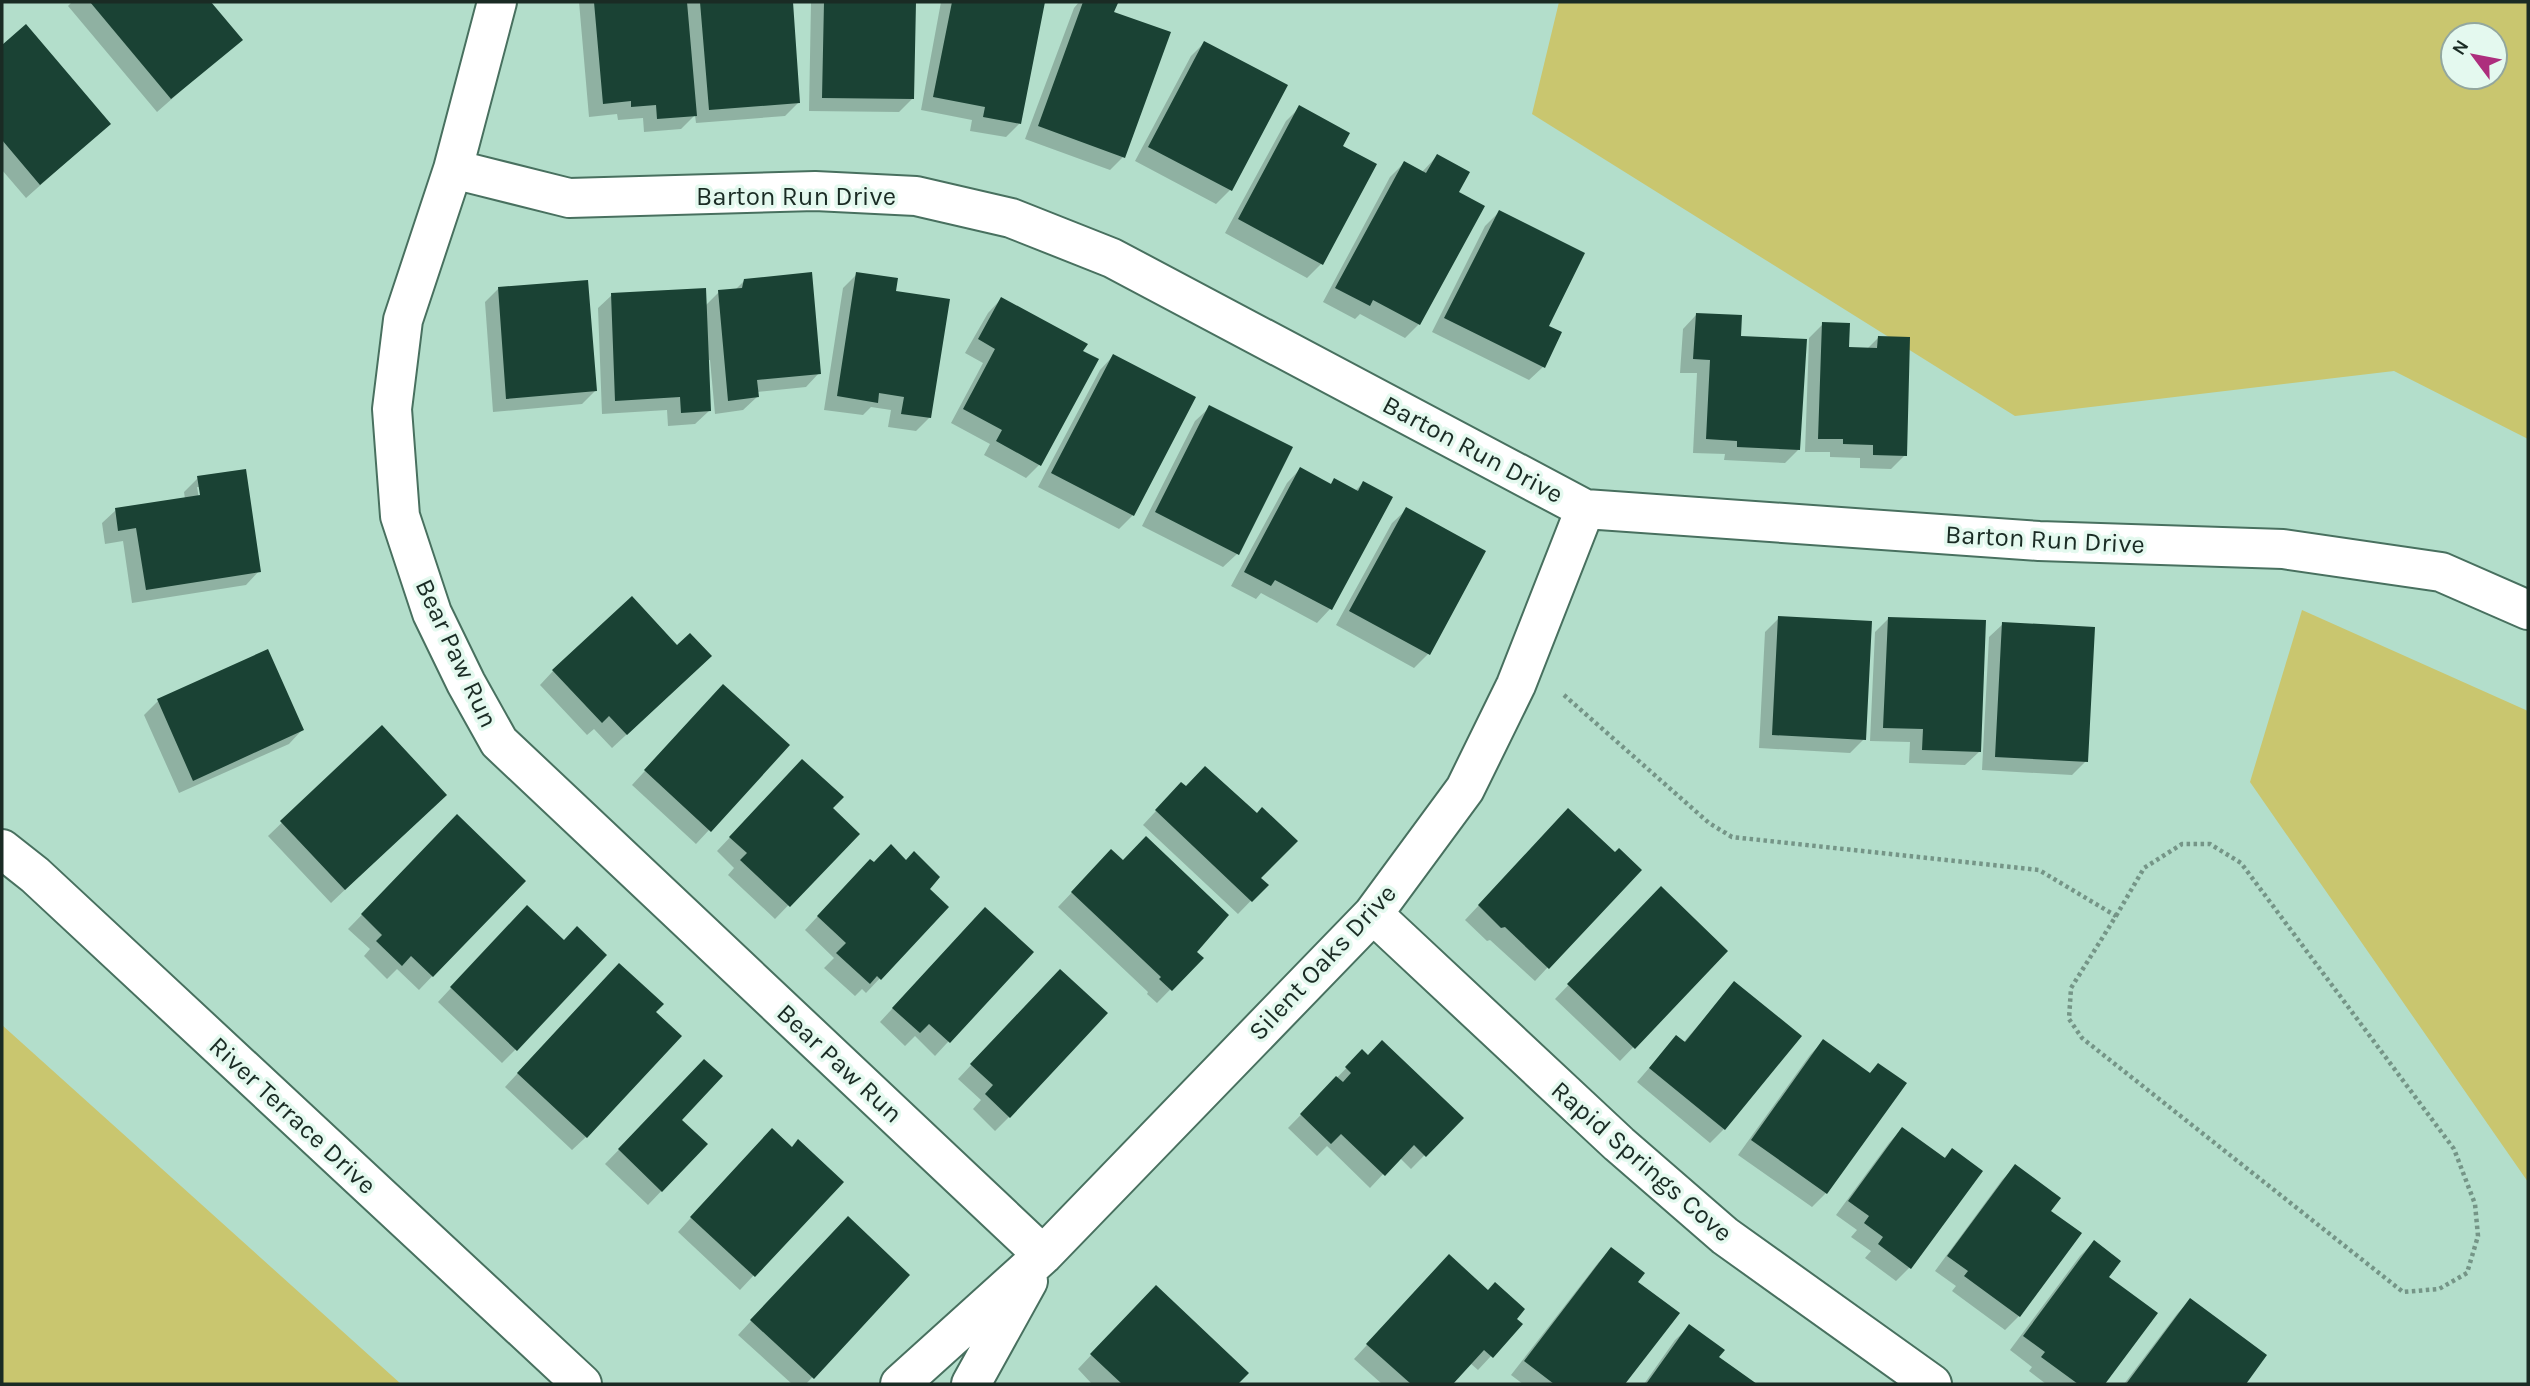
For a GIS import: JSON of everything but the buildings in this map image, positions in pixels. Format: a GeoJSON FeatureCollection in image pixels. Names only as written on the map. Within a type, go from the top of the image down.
{"type":"FeatureCollection","features":[{"type":"Feature","properties":{"kind":"street","name":"Bear Paw Run"},"geometry":{"type":"LineString","coordinates":[[497,2],[453,169],[403,320],[392,409],[400,516],[432,613],[499,742],[1043,1255]]}},
{"type":"Feature","properties":{"kind":"street","name":"Barton Run Drive"},"geometry":{"type":"LineString","coordinates":[[453,169],[569,198],[841,192],[916,196],[1011,218],[1112,258],[1585,509],[2039,541],[2283,549],[2441,572],[2528,610]]}},
{"type":"Feature","properties":{"kind":"street","name":"Silent Oaks Drive"},"geometry":{"type":"LineString","coordinates":[[900,1384],[1043,1255],[1373,914],[1465,789],[1516,685],[1585,509]]}},
{"type":"Feature","properties":{"kind":"street","name":"River Terrace Drive"},"geometry":{"type":"LineString","coordinates":[[2,849],[35,875],[582,1384]]}},
{"type":"Feature","properties":{"kind":"street","name":"Rapid Springs Cove"},"geometry":{"type":"LineString","coordinates":[[1373,914],[1619,1144],[1726,1236],[1932,1384]]}},
{"type":"Feature","properties":{"kind":"street","name":"Silent Oaks Drive"},"geometry":{"type":"LineString","coordinates":[[971,1384],[1043,1255]]}},
{"type":"Feature","properties":{"kind":"path"},"geometry":{"type":"LineString","coordinates":[[1564,695],[1709,823],[1732,837],[2039,870],[2116,916]]}},
{"type":"Feature","properties":{"kind":"path"},"geometry":{"type":"LineString","coordinates":[[2182,844],[2210,844],[2241,863],[2454,1149],[2475,1204],[2478,1236],[2467,1273],[2439,1289],[2403,1292],[2082,1038],[2069,1019],[2071,988],[2116,916],[2144,868],[2182,844]]}},
{"type":"Feature","properties":{"kind":"shaded area"},"geometry":{"type":"Polygon","coordinates":[[[1559,2],[2528,2],[2528,439],[2394,371],[2015,416],[1532,114],[1559,2]]]}},
{"type":"Feature","properties":{"kind":"shaded area"},"geometry":{"type":"Polygon","coordinates":[[[2302,610],[2528,711],[2528,1182],[2250,782],[2302,610]]]}},
{"type":"Feature","properties":{"kind":"shaded area"},"geometry":{"type":"Polygon","coordinates":[[[2,1025],[401,1384],[2,1384],[2,1025]]]}}]}
